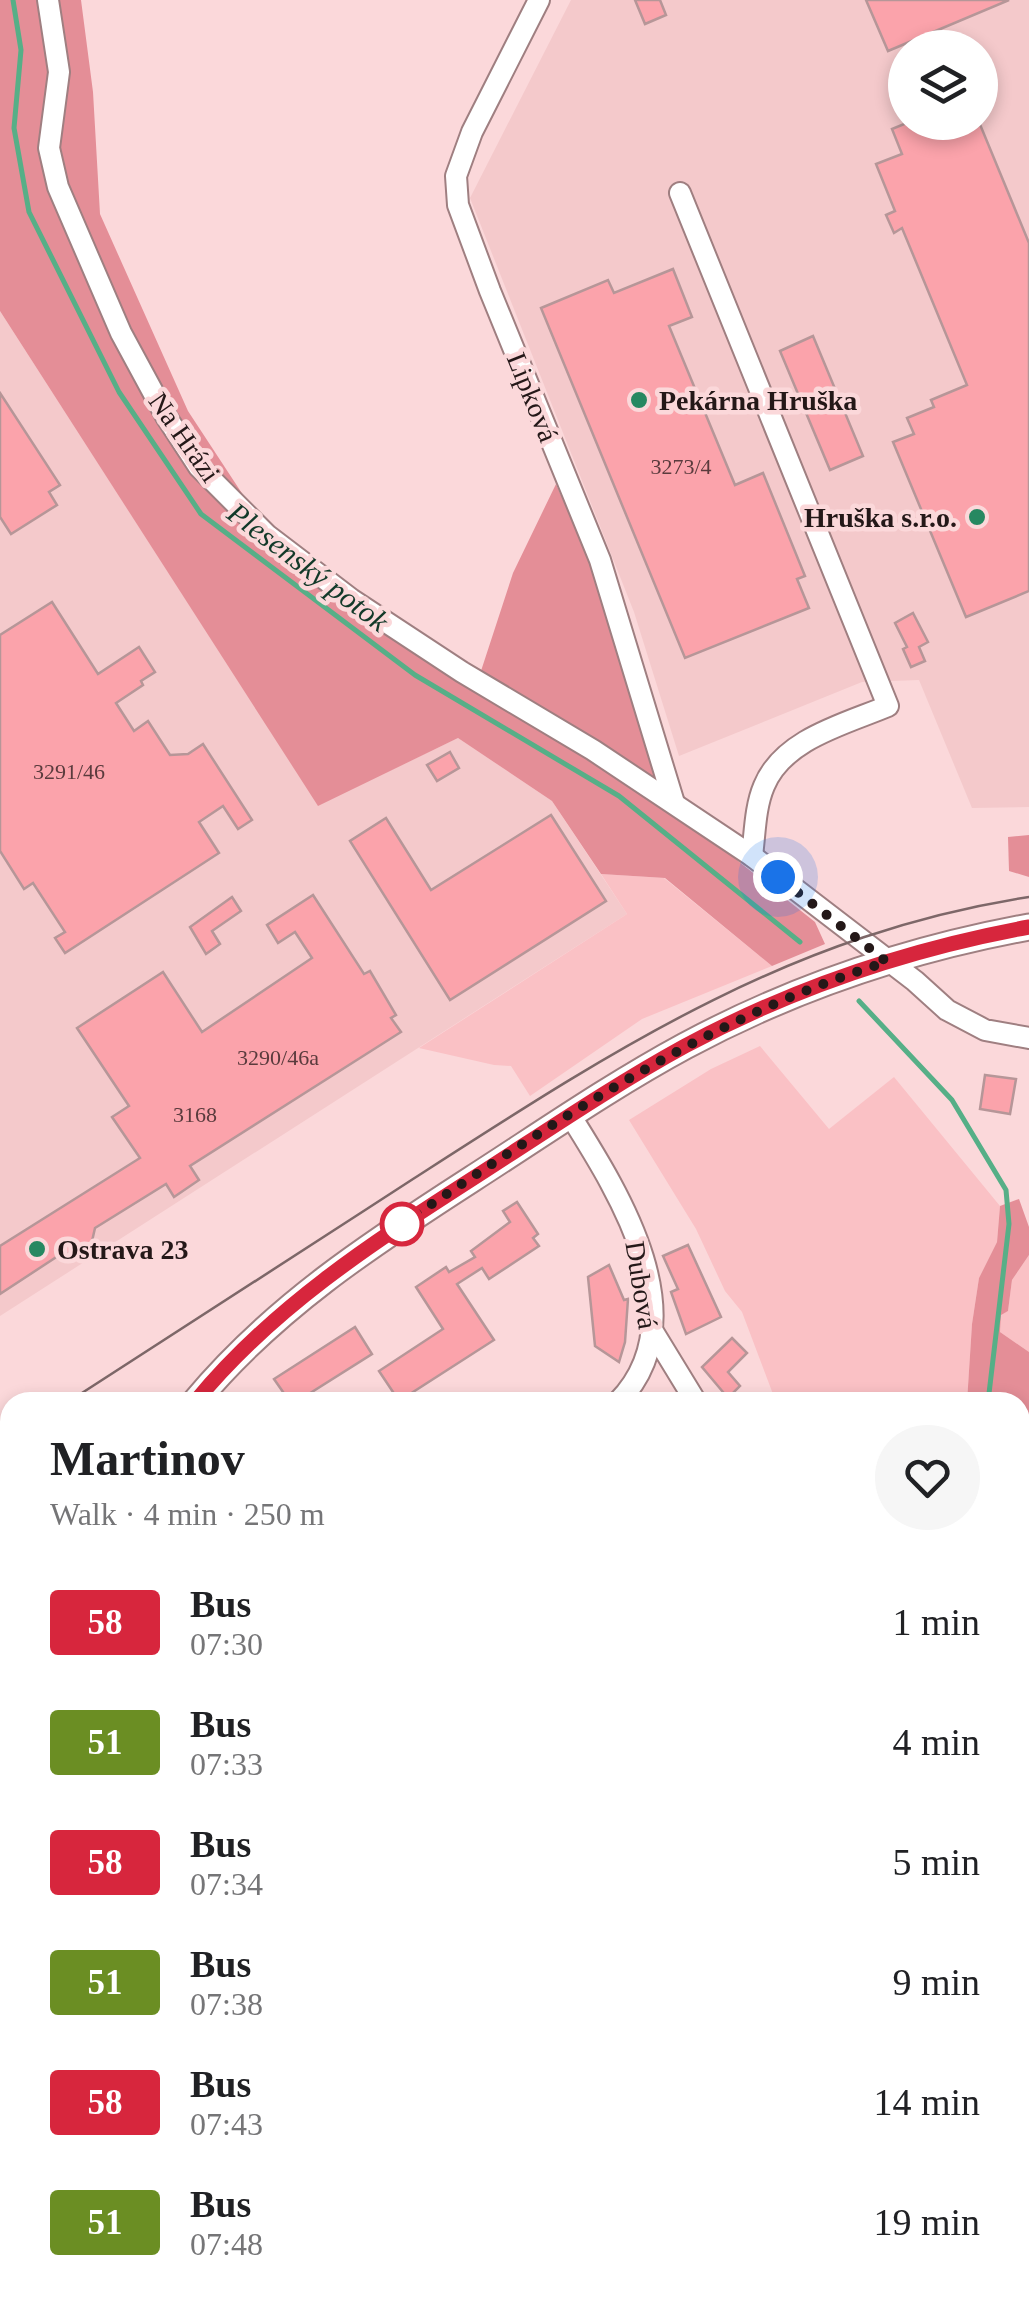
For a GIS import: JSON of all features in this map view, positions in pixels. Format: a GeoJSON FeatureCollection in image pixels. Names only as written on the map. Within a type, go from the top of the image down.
{"type":"FeatureCollection","features":[{"type":"Feature","properties":{"kind":"street","name":"Na Hrázi"},"geometry":{"type":"LineString","coordinates":[[48,0],[59,72],[49,148],[58,187],[121,333],[198,467],[267,535],[351,600],[593,750],[752,856],[947,1010],[985,1030],[1029,1038]]}},
{"type":"Feature","properties":{"kind":"street","name":"Lipková"},"geometry":{"type":"LineString","coordinates":[[539,0],[472,132],[456,176],[458,205],[600,560],[674,803]]}},
{"type":"Feature","properties":{"kind":"street"},"geometry":{"type":"LineString","coordinates":[[680,193],[888,706],[810,740],[772,770],[759,799],[752,856]]}},
{"type":"Feature","properties":{"kind":"street"},"geometry":{"type":"LineString","coordinates":[[204,1392],[251,1341],[334,1270],[570,1115],[684,1046],[812,988],[887,962],[1029,927]]}},
{"type":"Feature","properties":{"kind":"street","name":"Dubová"},"geometry":{"type":"LineString","coordinates":[[570,1115],[634,1230],[648,1285],[650,1346],[640,1376],[626,1392]]}},
{"type":"Feature","properties":{"kind":"street"},"geometry":{"type":"LineString","coordinates":[[652,1330],[690,1392]]}},
{"type":"Feature","properties":{"kind":"shaded area"},"geometry":{"type":"Polygon","coordinates":[[[0,0],[81,0],[93,92],[100,214],[188,411],[266,530],[480,674],[513,573],[556,484],[653,703],[666,804],[815,922],[825,944],[772,966],[665,878],[601,874],[552,801],[458,738],[318,806],[0,311],[0,0]]]}},
{"type":"Feature","properties":{"kind":"shaded area"},"geometry":{"type":"Polygon","coordinates":[[[571,0],[1029,0],[1029,807],[972,808],[919,680],[862,682],[679,756],[634,612],[470,198],[571,0]]]}},
{"type":"Feature","properties":{"kind":"shaded area"},"geometry":{"type":"Polygon","coordinates":[[[0,311],[318,805],[458,738],[552,801],[627,914],[0,1316],[0,311]]]}},
{"type":"Feature","properties":{"kind":"shaded area"},"geometry":{"type":"Polygon","coordinates":[[[1029,835],[1029,877],[1009,871],[1008,837],[1029,835]]]}},
{"type":"Feature","properties":{"kind":"shaded area"},"geometry":{"type":"Polygon","coordinates":[[[601,874],[664,878],[772,966],[642,1019],[530,1096],[511,1066],[419,1048],[627,914],[601,874]]]}},
{"type":"Feature","properties":{"kind":"shaded area"},"geometry":{"type":"Polygon","coordinates":[[[760,1046],[829,1129],[894,1077],[1000,1206],[997,1242],[979,1278],[968,1392],[772,1392],[742,1312],[725,1291],[696,1229],[629,1120],[711,1069],[760,1046]]]}},
{"type":"Feature","properties":{"kind":"shaded area"},"geometry":{"type":"Polygon","coordinates":[[[1019,1199],[1029,1227],[1029,1255],[1012,1280],[1008,1311],[1001,1315],[1000,1332],[1029,1352],[1029,1392],[968,1392],[979,1278],[997,1242],[1000,1206],[1019,1199]]]}},
{"type":"Feature","properties":{"kind":"shaded area"},"geometry":{"type":"Polygon","coordinates":[[[1029,1255],[1029,1352],[1000,1332],[1001,1314],[1008,1311],[1012,1280],[1029,1255]]]}},
{"type":"Feature","properties":{"kind":"building"},"geometry":{"type":"Polygon","coordinates":[[[635,0],[660,0],[666,15],[645,24],[635,0]]]}},
{"type":"Feature","properties":{"kind":"building"},"geometry":{"type":"Polygon","coordinates":[[[866,0],[1009,0],[938,30],[888,30],[888,51],[866,0]]]}},
{"type":"Feature","properties":{"kind":"building"},"geometry":{"type":"Polygon","coordinates":[[[896,140],[986,140],[1029,243],[1029,591],[966,617],[893,442],[914,434],[907,418],[934,407],[931,400],[967,385],[902,228],[894,233],[886,215],[895,211],[876,164],[902,154],[896,140]]]}},
{"type":"Feature","properties":{"kind":"building","name":"Pekárna Hruška"},"geometry":{"type":"Polygon","coordinates":[[[673,269],[692,317],[669,326],[735,485],[763,473],[805,576],[797,579],[809,608],[685,658],[541,308],[608,280],[614,293],[673,269]]]}},
{"type":"Feature","properties":{"kind":"building"},"geometry":{"type":"Polygon","coordinates":[[[813,336],[863,456],[830,470],[780,351],[813,336]]]}},
{"type":"Feature","properties":{"kind":"building"},"geometry":{"type":"Polygon","coordinates":[[[0,393],[60,485],[49,492],[57,505],[11,534],[0,517],[0,393]]]}},
{"type":"Feature","properties":{"kind":"building"},"geometry":{"type":"Polygon","coordinates":[[[52,602],[98,674],[139,647],[155,672],[116,703],[134,731],[148,721],[170,755],[188,754],[203,744],[252,820],[238,829],[223,806],[199,822],[219,853],[65,953],[55,938],[65,932],[33,883],[24,889],[0,851],[0,635],[52,602]]]}},
{"type":"Feature","properties":{"kind":"building"},"geometry":{"type":"Polygon","coordinates":[[[913,613],[928,642],[919,647],[925,661],[911,667],[903,649],[907,647],[895,623],[913,613]]]}},
{"type":"Feature","properties":{"kind":"building"},"geometry":{"type":"Polygon","coordinates":[[[450,752],[459,768],[437,781],[427,765],[450,752]]]}},
{"type":"Feature","properties":{"kind":"building"},"geometry":{"type":"Polygon","coordinates":[[[551,815],[606,901],[450,1000],[350,841],[386,818],[431,890],[551,815]]]}},
{"type":"Feature","properties":{"kind":"building"},"geometry":{"type":"Polygon","coordinates":[[[313,895],[364,974],[370,971],[396,1015],[391,1018],[401,1032],[190,1166],[199,1180],[174,1197],[166,1184],[95,1228],[90,1250],[77,1247],[63,1257],[61,1254],[0,1294],[0,1246],[140,1158],[112,1117],[129,1106],[77,1028],[163,972],[202,1032],[312,958],[295,932],[278,943],[267,925],[313,895]]]}},
{"type":"Feature","properties":{"kind":"building"},"geometry":{"type":"Polygon","coordinates":[[[232,897],[241,911],[212,931],[220,944],[206,954],[190,927],[232,897]]]}},
{"type":"Feature","properties":{"kind":"building"},"geometry":{"type":"Polygon","coordinates":[[[985,1075],[1016,1079],[1010,1114],[980,1109],[985,1075]]]}},
{"type":"Feature","properties":{"kind":"building"},"geometry":{"type":"Polygon","coordinates":[[[517,1202],[538,1234],[533,1238],[539,1246],[489,1279],[482,1268],[457,1284],[494,1340],[413,1392],[393,1392],[379,1371],[443,1329],[416,1287],[446,1267],[449,1272],[475,1257],[471,1251],[510,1222],[503,1211],[517,1202]]]}},
{"type":"Feature","properties":{"kind":"building"},"geometry":{"type":"Polygon","coordinates":[[[688,1245],[721,1317],[686,1334],[671,1292],[678,1289],[663,1256],[688,1245]]]}},
{"type":"Feature","properties":{"kind":"building"},"geometry":{"type":"Polygon","coordinates":[[[609,1265],[624,1300],[628,1299],[625,1342],[619,1362],[595,1346],[588,1277],[609,1265]]]}},
{"type":"Feature","properties":{"kind":"building"},"geometry":{"type":"Polygon","coordinates":[[[355,1327],[372,1354],[312,1392],[283,1392],[274,1379],[355,1327]]]}},
{"type":"Feature","properties":{"kind":"building"},"geometry":{"type":"Polygon","coordinates":[[[732,1338],[747,1353],[728,1372],[740,1386],[734,1392],[723,1392],[702,1367],[732,1338]]]}},
{"type":"Feature","properties":{"kind":"waterway","name":"Plesenský potok"},"geometry":{"type":"LineString","coordinates":[[13,0],[21,50],[14,128],[29,212],[119,392],[201,514],[415,675],[619,796],[800,942]]}},
{"type":"Feature","properties":{"kind":"waterway","name":"Plesenský potok"},"geometry":{"type":"LineString","coordinates":[[859,1001],[952,1100],[1006,1190],[1009,1224],[989,1392]]}},
{"type":"Feature","properties":{"kind":"tram line"},"geometry":{"type":"LineString","coordinates":[[83,1392],[559,1086],[706,1004],[859,939],[942,914],[1029,897]]}},
{"type":"Feature","properties":{"kind":"bus line","name":"58"},"geometry":{"type":"LineString","coordinates":[[204,1392],[284,1310],[367,1246],[684,1046],[840,977],[952,943],[1029,927]]}},
{"type":"Feature","properties":{"kind":"place","name":"Pekárna Hruška"},"geometry":{"type":"Point","coordinates":[639,400]}},
{"type":"Feature","properties":{"kind":"place","name":"Hruška s.r.o."},"geometry":{"type":"Point","coordinates":[977,517]}},
{"type":"Feature","properties":{"kind":"place","name":"Ostrava 23"},"geometry":{"type":"Point","coordinates":[37,1249]}},
{"type":"Feature","properties":{"kind":"route"},"geometry":{"type":"LineString","coordinates":[[402,1224],[684,1046],[812,988],[887,962],[778,877]]}}]}
